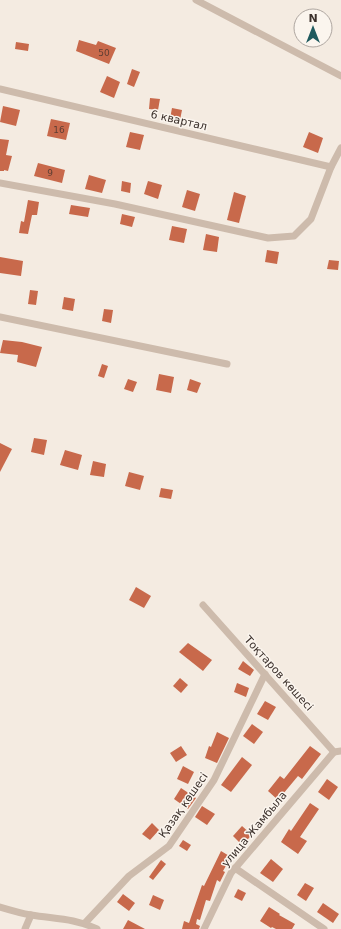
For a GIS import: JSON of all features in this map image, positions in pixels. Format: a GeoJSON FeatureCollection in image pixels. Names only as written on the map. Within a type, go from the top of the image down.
{"type":"FeatureCollection","features":[{"type":"Feature","properties":{"kind":"street"},"geometry":{"type":"LineString","coordinates":[[196,0],[341,76]]}},
{"type":"Feature","properties":{"kind":"street","name":"6 квартал"},"geometry":{"type":"LineString","coordinates":[[0,89],[331,167]]}},
{"type":"Feature","properties":{"kind":"street"},"geometry":{"type":"LineString","coordinates":[[0,183],[115,204],[268,238],[294,236],[311,219],[331,167],[341,148]]}},
{"type":"Feature","properties":{"kind":"street"},"geometry":{"type":"LineString","coordinates":[[0,317],[227,364]]}},
{"type":"Feature","properties":{"kind":"street","name":"Тоқтаров көшесі"},"geometry":{"type":"LineString","coordinates":[[203,604],[265,674],[338,751]]}},
{"type":"Feature","properties":{"kind":"street","name":"Қазақ көшесі"},"geometry":{"type":"LineString","coordinates":[[85,923],[129,876],[168,846],[214,780],[265,674]]}},
{"type":"Feature","properties":{"kind":"street","name":"улица Жамбыла"},"geometry":{"type":"LineString","coordinates":[[204,929],[231,873],[338,751]]}},
{"type":"Feature","properties":{"kind":"street"},"geometry":{"type":"LineString","coordinates":[[235,868],[324,929]]}},
{"type":"Feature","properties":{"kind":"street"},"geometry":{"type":"LineString","coordinates":[[0,908],[31,915],[60,918],[85,923],[97,929]]}},
{"type":"Feature","properties":{"kind":"street"},"geometry":{"type":"LineString","coordinates":[[25,929],[31,915]]}},
{"type":"Feature","properties":{"kind":"building"},"geometry":{"type":"Polygon","coordinates":[[[79,40],[96,45],[98,41],[116,48],[109,64],[76,51],[79,40]]]}},
{"type":"Feature","properties":{"kind":"building"},"geometry":{"type":"Polygon","coordinates":[[[16,42],[29,44],[28,51],[15,49],[16,42]]]}},
{"type":"Feature","properties":{"kind":"building"},"geometry":{"type":"Polygon","coordinates":[[[132,69],[140,72],[134,87],[127,84],[132,69]]]}},
{"type":"Feature","properties":{"kind":"building"},"geometry":{"type":"Polygon","coordinates":[[[107,76],[120,82],[114,98],[100,92],[107,76]]]}},
{"type":"Feature","properties":{"kind":"building"},"geometry":{"type":"Polygon","coordinates":[[[150,98],[160,99],[158,110],[149,109],[150,98]]]}},
{"type":"Feature","properties":{"kind":"building"},"geometry":{"type":"Polygon","coordinates":[[[3,106],[20,110],[16,126],[0,122],[3,106]]]}},
{"type":"Feature","properties":{"kind":"building"},"geometry":{"type":"Polygon","coordinates":[[[172,108],[182,110],[180,120],[170,119],[172,108]]]}},
{"type":"Feature","properties":{"kind":"building"},"geometry":{"type":"Polygon","coordinates":[[[51,119],[70,123],[66,140],[47,136],[51,119]]]}},
{"type":"Feature","properties":{"kind":"building"},"geometry":{"type":"Polygon","coordinates":[[[130,132],[144,135],[140,150],[126,147],[130,132]]]}},
{"type":"Feature","properties":{"kind":"building"},"geometry":{"type":"Polygon","coordinates":[[[309,132],[323,138],[318,153],[303,147],[309,132]]]}},
{"type":"Feature","properties":{"kind":"building"},"geometry":{"type":"Polygon","coordinates":[[[0,139],[9,140],[6,155],[12,156],[8,171],[0,171],[0,139]]]}},
{"type":"Feature","properties":{"kind":"building"},"geometry":{"type":"Polygon","coordinates":[[[38,163],[65,170],[62,183],[34,176],[38,163]]]}},
{"type":"Feature","properties":{"kind":"building"},"geometry":{"type":"Polygon","coordinates":[[[89,175],[106,180],[102,193],[85,189],[89,175]]]}},
{"type":"Feature","properties":{"kind":"building"},"geometry":{"type":"Polygon","coordinates":[[[122,181],[131,183],[130,193],[121,191],[122,181]]]}},
{"type":"Feature","properties":{"kind":"building"},"geometry":{"type":"Polygon","coordinates":[[[148,181],[162,185],[158,199],[144,194],[148,181]]]}},
{"type":"Feature","properties":{"kind":"building"},"geometry":{"type":"Polygon","coordinates":[[[187,190],[200,194],[195,211],[182,207],[187,190]]]}},
{"type":"Feature","properties":{"kind":"building"},"geometry":{"type":"Polygon","coordinates":[[[234,192],[246,196],[239,223],[227,220],[234,192]]]}},
{"type":"Feature","properties":{"kind":"building"},"geometry":{"type":"Polygon","coordinates":[[[28,200],[39,202],[37,215],[32,215],[28,234],[19,233],[21,221],[24,222],[28,200]]]}},
{"type":"Feature","properties":{"kind":"building"},"geometry":{"type":"Polygon","coordinates":[[[71,205],[90,208],[88,217],[69,214],[71,205]]]}},
{"type":"Feature","properties":{"kind":"building"},"geometry":{"type":"Polygon","coordinates":[[[122,214],[135,217],[132,227],[120,224],[122,214]]]}},
{"type":"Feature","properties":{"kind":"building"},"geometry":{"type":"Polygon","coordinates":[[[172,226],[187,229],[184,243],[169,240],[172,226]]]}},
{"type":"Feature","properties":{"kind":"building"},"geometry":{"type":"Polygon","coordinates":[[[206,234],[219,237],[217,252],[203,250],[206,234]]]}},
{"type":"Feature","properties":{"kind":"building"},"geometry":{"type":"Polygon","coordinates":[[[267,250],[279,252],[277,264],[265,262],[267,250]]]}},
{"type":"Feature","properties":{"kind":"building"},"geometry":{"type":"Polygon","coordinates":[[[0,257],[23,261],[21,276],[0,273],[0,257]]]}},
{"type":"Feature","properties":{"kind":"building"},"geometry":{"type":"Polygon","coordinates":[[[329,260],[339,261],[338,270],[327,269],[329,260]]]}},
{"type":"Feature","properties":{"kind":"building"},"geometry":{"type":"Polygon","coordinates":[[[30,290],[38,291],[36,305],[28,304],[30,290]]]}},
{"type":"Feature","properties":{"kind":"building"},"geometry":{"type":"Polygon","coordinates":[[[64,297],[75,299],[73,311],[62,309],[64,297]]]}},
{"type":"Feature","properties":{"kind":"building"},"geometry":{"type":"Polygon","coordinates":[[[104,309],[113,310],[111,323],[102,321],[104,309]]]}},
{"type":"Feature","properties":{"kind":"building"},"geometry":{"type":"Polygon","coordinates":[[[3,340],[22,342],[42,347],[36,367],[17,362],[18,355],[0,353],[3,340]]]}},
{"type":"Feature","properties":{"kind":"building"},"geometry":{"type":"Polygon","coordinates":[[[102,364],[108,366],[104,378],[98,376],[102,364]]]}},
{"type":"Feature","properties":{"kind":"building"},"geometry":{"type":"Polygon","coordinates":[[[159,374],[174,377],[171,393],[156,390],[159,374]]]}},
{"type":"Feature","properties":{"kind":"building"},"geometry":{"type":"Polygon","coordinates":[[[128,379],[137,382],[133,392],[124,389],[128,379]]]}},
{"type":"Feature","properties":{"kind":"building"},"geometry":{"type":"Polygon","coordinates":[[[190,379],[201,383],[197,393],[187,390],[190,379]]]}},
{"type":"Feature","properties":{"kind":"building"},"geometry":{"type":"Polygon","coordinates":[[[34,438],[47,440],[44,455],[31,452],[34,438]]]}},
{"type":"Feature","properties":{"kind":"building"},"geometry":{"type":"Polygon","coordinates":[[[0,443],[12,449],[0,472],[0,443]]]}},
{"type":"Feature","properties":{"kind":"building"},"geometry":{"type":"Polygon","coordinates":[[[65,450],[82,455],[78,470],[60,465],[65,450]]]}},
{"type":"Feature","properties":{"kind":"building"},"geometry":{"type":"Polygon","coordinates":[[[93,461],[106,464],[104,477],[90,475],[93,461]]]}},
{"type":"Feature","properties":{"kind":"building"},"geometry":{"type":"Polygon","coordinates":[[[129,472],[144,476],[140,490],[125,486],[129,472]]]}},
{"type":"Feature","properties":{"kind":"building"},"geometry":{"type":"Polygon","coordinates":[[[161,488],[173,490],[171,499],[159,497],[161,488]]]}},
{"type":"Feature","properties":{"kind":"building"},"geometry":{"type":"Polygon","coordinates":[[[136,587],[151,596],[144,608],[129,600],[136,587]]]}},
{"type":"Feature","properties":{"kind":"building"},"geometry":{"type":"Polygon","coordinates":[[[188,643],[212,660],[203,671],[179,652],[188,643]]]}},
{"type":"Feature","properties":{"kind":"building"},"geometry":{"type":"Polygon","coordinates":[[[243,661],[254,670],[250,676],[238,669],[243,661]]]}},
{"type":"Feature","properties":{"kind":"building"},"geometry":{"type":"Polygon","coordinates":[[[180,678],[188,685],[181,693],[173,686],[180,678]]]}},
{"type":"Feature","properties":{"kind":"building"},"geometry":{"type":"Polygon","coordinates":[[[237,683],[249,688],[246,697],[234,692],[237,683]]]}},
{"type":"Feature","properties":{"kind":"building"},"geometry":{"type":"Polygon","coordinates":[[[265,701],[276,707],[268,720],[257,714],[265,701]]]}},
{"type":"Feature","properties":{"kind":"building"},"geometry":{"type":"Polygon","coordinates":[[[252,724],[263,732],[254,744],[243,736],[252,724]]]}},
{"type":"Feature","properties":{"kind":"building"},"geometry":{"type":"Polygon","coordinates":[[[217,732],[229,738],[217,763],[205,758],[209,746],[211,747],[217,732]]]}},
{"type":"Feature","properties":{"kind":"building"},"geometry":{"type":"Polygon","coordinates":[[[181,746],[187,755],[176,762],[170,753],[181,746]]]}},
{"type":"Feature","properties":{"kind":"building"},"geometry":{"type":"Polygon","coordinates":[[[310,746],[321,754],[302,779],[298,776],[278,800],[268,791],[280,776],[284,779],[310,746]]]}},
{"type":"Feature","properties":{"kind":"building"},"geometry":{"type":"Polygon","coordinates":[[[242,757],[252,765],[231,792],[221,785],[242,757]]]}},
{"type":"Feature","properties":{"kind":"building"},"geometry":{"type":"Polygon","coordinates":[[[183,766],[194,772],[188,784],[177,779],[183,766]]]}},
{"type":"Feature","properties":{"kind":"building"},"geometry":{"type":"Polygon","coordinates":[[[327,779],[338,787],[329,800],[318,792],[327,779]]]}},
{"type":"Feature","properties":{"kind":"building"},"geometry":{"type":"Polygon","coordinates":[[[181,788],[196,798],[188,809],[174,799],[181,788]]]}},
{"type":"Feature","properties":{"kind":"building"},"geometry":{"type":"Polygon","coordinates":[[[310,803],[319,809],[300,837],[307,841],[298,854],[281,842],[289,829],[291,831],[310,803]]]}},
{"type":"Feature","properties":{"kind":"building"},"geometry":{"type":"Polygon","coordinates":[[[202,806],[215,814],[207,825],[195,817],[202,806]]]}},
{"type":"Feature","properties":{"kind":"building"},"geometry":{"type":"Polygon","coordinates":[[[152,823],[159,830],[150,840],[142,834],[152,823]]]}},
{"type":"Feature","properties":{"kind":"building"},"geometry":{"type":"Polygon","coordinates":[[[242,826],[252,835],[242,845],[233,836],[242,826]]]}},
{"type":"Feature","properties":{"kind":"building"},"geometry":{"type":"Polygon","coordinates":[[[183,840],[191,845],[187,851],[179,846],[183,840]]]}},
{"type":"Feature","properties":{"kind":"building"},"geometry":{"type":"Polygon","coordinates":[[[221,851],[231,857],[223,871],[225,872],[220,882],[217,880],[210,901],[206,900],[200,920],[197,919],[196,924],[200,926],[199,929],[182,929],[184,921],[189,923],[202,885],[204,886],[221,851]]]}},
{"type":"Feature","properties":{"kind":"building"},"geometry":{"type":"Polygon","coordinates":[[[271,859],[283,869],[273,882],[260,873],[271,859]]]}},
{"type":"Feature","properties":{"kind":"building"},"geometry":{"type":"Polygon","coordinates":[[[161,860],[166,864],[153,880],[149,877],[161,860]]]}},
{"type":"Feature","properties":{"kind":"building"},"geometry":{"type":"Polygon","coordinates":[[[305,883],[314,888],[306,901],[297,895],[305,883]]]}},
{"type":"Feature","properties":{"kind":"building"},"geometry":{"type":"Polygon","coordinates":[[[238,889],[246,893],[242,901],[234,897],[238,889]]]}},
{"type":"Feature","properties":{"kind":"building"},"geometry":{"type":"Polygon","coordinates":[[[123,894],[135,903],[129,911],[117,902],[123,894]]]}},
{"type":"Feature","properties":{"kind":"building"},"geometry":{"type":"Polygon","coordinates":[[[153,895],[164,900],[160,910],[149,905],[153,895]]]}},
{"type":"Feature","properties":{"kind":"building"},"geometry":{"type":"Polygon","coordinates":[[[323,903],[339,914],[333,923],[317,912],[323,903]]]}},
{"type":"Feature","properties":{"kind":"building"},"geometry":{"type":"Polygon","coordinates":[[[269,907],[280,914],[279,915],[295,924],[292,929],[271,928],[260,921],[269,907]]]}},
{"type":"Feature","properties":{"kind":"building"},"geometry":{"type":"Polygon","coordinates":[[[128,920],[145,929],[123,929],[128,920]]]}}]}
